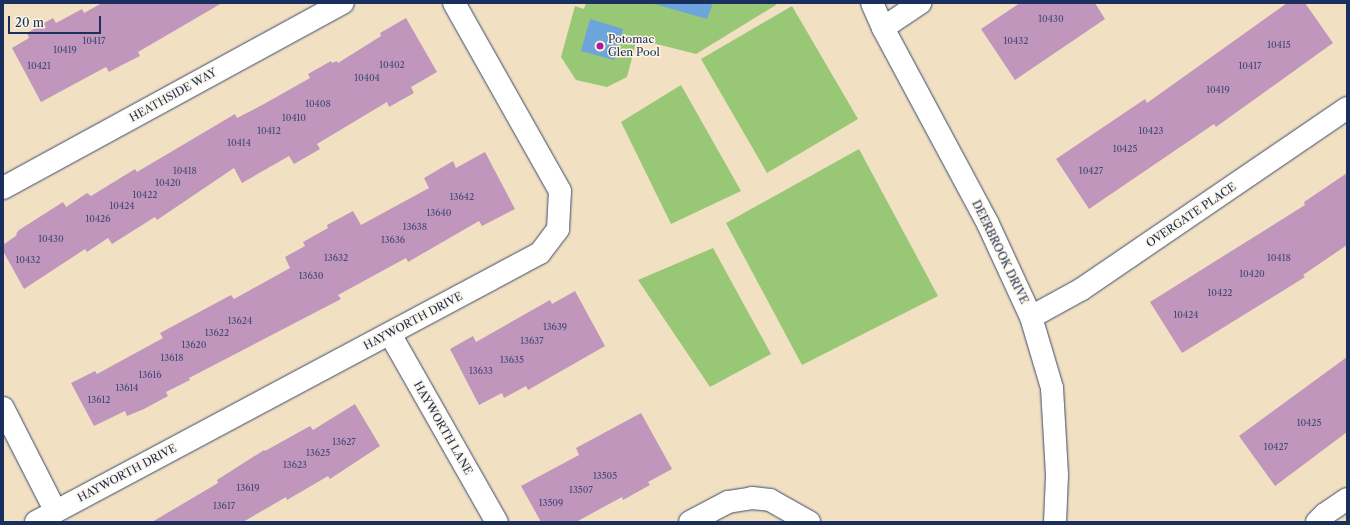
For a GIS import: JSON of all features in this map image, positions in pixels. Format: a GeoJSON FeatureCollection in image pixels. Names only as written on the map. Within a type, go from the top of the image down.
{"type":"FeatureCollection","features":[{"type":"Feature","properties":{"kind":"street","name":"HAYWORTH DRIVE"},"geometry":{"type":"LineString","coordinates":[[36,522],[540,253],[558,229],[560,191],[454,3]]}},
{"type":"Feature","properties":{"kind":"street","name":"DEERBROOK DRIVE"},"geometry":{"type":"LineString","coordinates":[[872,3],[883,28],[988,224],[1031,317],[1052,388],[1057,475],[1055,522]]}},
{"type":"Feature","properties":{"kind":"street"},"geometry":{"type":"LineString","coordinates":[[883,28],[920,3]]}},
{"type":"Feature","properties":{"kind":"street","name":"HEATHSIDE WAY"},"geometry":{"type":"LineString","coordinates":[[3,188],[339,4]]}},
{"type":"Feature","properties":{"kind":"street","name":"OVERGATE PLACE"},"geometry":{"type":"LineString","coordinates":[[1031,317],[1082,289],[1347,108]]}},
{"type":"Feature","properties":{"kind":"street","name":"HAYWORTH LANE"},"geometry":{"type":"LineString","coordinates":[[390,334],[497,522]]}},
{"type":"Feature","properties":{"kind":"street"},"geometry":{"type":"LineString","coordinates":[[3,408],[56,510]]}},
{"type":"Feature","properties":{"kind":"street"},"geometry":{"type":"LineString","coordinates":[[690,522],[728,502],[752,498],[770,500],[809,522]]}},
{"type":"Feature","properties":{"kind":"street"},"geometry":{"type":"LineString","coordinates":[[1317,522],[1325,514],[1347,499]]}},
{"type":"Feature","properties":{"kind":"green space","name":"Potomac Glen Pool"},"geometry":{"type":"Polygon","coordinates":[[[586,3],[777,3],[696,54],[637,39],[627,77],[607,87],[576,80],[561,57],[575,6],[584,9],[586,3]]]}},
{"type":"Feature","properties":{"kind":"green space"},"geometry":{"type":"Polygon","coordinates":[[[792,6],[858,119],[767,173],[701,59],[792,6]]]}},
{"type":"Feature","properties":{"kind":"green space"},"geometry":{"type":"Polygon","coordinates":[[[681,85],[741,191],[671,224],[621,122],[681,85]]]}},
{"type":"Feature","properties":{"kind":"green space"},"geometry":{"type":"Polygon","coordinates":[[[859,149],[938,296],[802,365],[726,223],[859,149]]]}},
{"type":"Feature","properties":{"kind":"green space"},"geometry":{"type":"Polygon","coordinates":[[[713,248],[771,354],[710,387],[638,280],[713,248]]]}},
{"type":"Feature","properties":{"kind":"water"},"geometry":{"type":"Polygon","coordinates":[[[651,3],[713,3],[707,19],[651,3]]]}},
{"type":"Feature","properties":{"kind":"water"},"geometry":{"type":"Polygon","coordinates":[[[590,19],[623,29],[614,60],[581,51],[590,19]]]}},
{"type":"Feature","properties":{"kind":"building"},"geometry":{"type":"Polygon","coordinates":[[[102,3],[222,3],[138,52],[140,56],[109,72],[106,67],[41,102],[12,48],[29,38],[27,33],[53,18],[56,23],[82,9],[84,13],[102,3]]]}},
{"type":"Feature","properties":{"kind":"building"},"geometry":{"type":"Polygon","coordinates":[[[1020,3],[1095,3],[1105,19],[1015,80],[981,29],[1020,3]]]}},
{"type":"Feature","properties":{"kind":"building"},"geometry":{"type":"Polygon","coordinates":[[[1287,3],[1305,3],[1333,43],[1216,127],[1214,124],[1089,209],[1056,159],[1145,99],[1147,103],[1287,3]]]}},
{"type":"Feature","properties":{"kind":"building"},"geometry":{"type":"Polygon","coordinates":[[[406,18],[437,72],[411,87],[414,93],[389,107],[387,102],[317,144],[320,149],[294,164],[289,156],[242,183],[234,168],[157,220],[155,217],[112,244],[108,238],[87,252],[85,249],[24,289],[3,251],[3,245],[17,235],[16,234],[19,230],[63,202],[66,207],[87,193],[91,196],[135,169],[137,172],[235,114],[237,118],[264,104],[310,78],[308,74],[331,61],[332,63],[337,61],[338,63],[381,36],[380,33],[406,18]]]}},
{"type":"Feature","properties":{"kind":"building"},"geometry":{"type":"Polygon","coordinates":[[[485,152],[515,209],[482,226],[479,221],[408,262],[406,258],[338,295],[341,299],[189,378],[190,380],[166,392],[168,396],[144,409],[127,416],[125,411],[94,426],[71,383],[95,371],[97,374],[163,338],[160,333],[231,295],[234,299],[290,268],[285,257],[305,246],[303,242],[328,228],[327,225],[353,211],[361,225],[429,188],[424,178],[453,161],[456,168],[485,152]]]}},
{"type":"Feature","properties":{"kind":"building"},"geometry":{"type":"Polygon","coordinates":[[[1347,173],[1347,245],[1303,275],[1305,277],[1182,353],[1150,302],[1305,205],[1304,202],[1347,173]]]}},
{"type":"Feature","properties":{"kind":"building"},"geometry":{"type":"Polygon","coordinates":[[[575,291],[605,346],[528,390],[526,386],[504,398],[502,393],[479,405],[450,349],[473,336],[476,342],[550,300],[552,304],[575,291]]]}},
{"type":"Feature","properties":{"kind":"building"},"geometry":{"type":"Polygon","coordinates":[[[1347,357],[1347,432],[1275,486],[1239,436],[1347,357]]]}},
{"type":"Feature","properties":{"kind":"building"},"geometry":{"type":"Polygon","coordinates":[[[355,404],[380,446],[330,479],[328,476],[287,500],[286,497],[243,522],[152,522],[218,483],[217,480],[264,450],[265,451],[310,426],[313,430],[355,404]]]}},
{"type":"Feature","properties":{"kind":"building"},"geometry":{"type":"Polygon","coordinates":[[[641,413],[672,469],[648,482],[650,485],[623,500],[622,497],[576,522],[541,522],[521,486],[579,455],[576,448],[641,413]]]}},
{"type":"Feature","properties":{"kind":"place","name":"Potomac Glen Pool"},"geometry":{"type":"Point","coordinates":[600,46]}}]}
